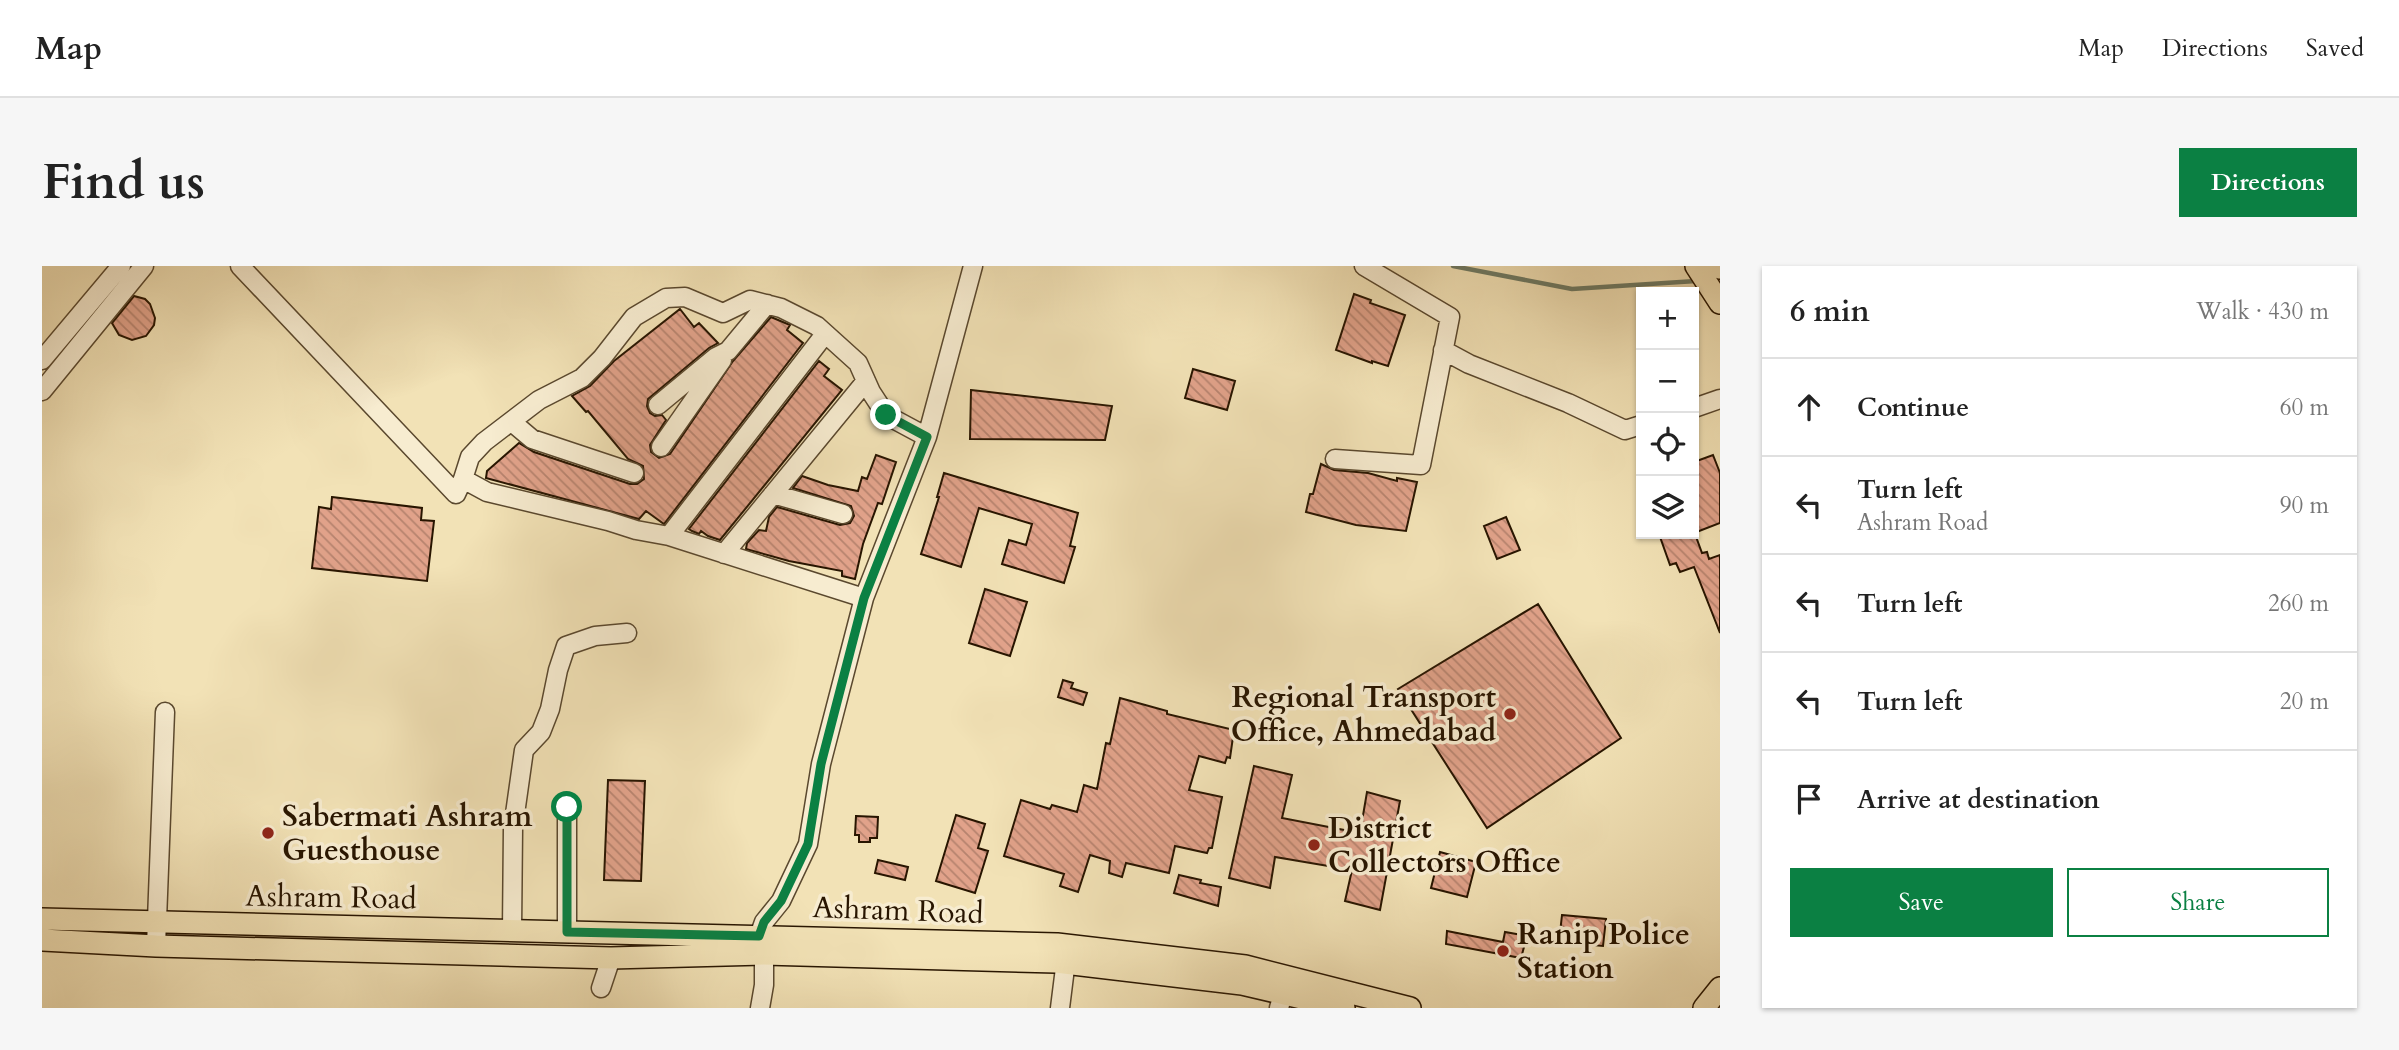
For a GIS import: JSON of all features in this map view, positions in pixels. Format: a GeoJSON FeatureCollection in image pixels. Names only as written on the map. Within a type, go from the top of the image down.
{"type":"FeatureCollection","features":[{"type":"Feature","properties":{"kind":"main road"},"geometry":{"type":"LineString","coordinates":[[1696,266],[1720,303]]}},
{"type":"Feature","properties":{"kind":"main road","name":"Ashram Road"},"geometry":{"type":"LineString","coordinates":[[42,919],[512,930],[761,945],[1067,954],[1245,966],[1410,1008]]}},
{"type":"Feature","properties":{"kind":"main road","name":"Ashram Road"},"geometry":{"type":"LineString","coordinates":[[42,940],[156,946],[611,958],[761,945]]}},
{"type":"Feature","properties":{"kind":"main road","name":"Ashram Road"},"geometry":{"type":"LineString","coordinates":[[1067,954],[1242,984],[1281,1001],[1344,1008]]}},
{"type":"Feature","properties":{"kind":"main road"},"geometry":{"type":"LineString","coordinates":[[1704,1008],[1720,988]]}},
{"type":"Feature","properties":{"kind":"street"},"geometry":{"type":"LineString","coordinates":[[42,360],[121,266]]}},
{"type":"Feature","properties":{"kind":"street"},"geometry":{"type":"LineString","coordinates":[[42,391],[144,266]]}},
{"type":"Feature","properties":{"kind":"street"},"geometry":{"type":"LineString","coordinates":[[240,266],[456,494],[470,457],[484,442],[539,400],[582,378],[602,358],[634,317],[666,298],[685,297],[723,313],[750,300],[780,308],[817,326],[858,363],[886,415],[927,437]]}},
{"type":"Feature","properties":{"kind":"street"},"geometry":{"type":"LineString","coordinates":[[760,1008],[764,985],[761,945],[764,922],[781,901],[808,844],[821,764],[864,598],[927,437],[973,266]]}},
{"type":"Feature","properties":{"kind":"street"},"geometry":{"type":"LineString","coordinates":[[1335,459],[1421,466],[1450,317],[1364,266]]}},
{"type":"Feature","properties":{"kind":"street"},"geometry":{"type":"LineString","coordinates":[[661,447],[728,351],[767,304]]}},
{"type":"Feature","properties":{"kind":"street"},"geometry":{"type":"LineString","coordinates":[[669,536],[825,334]]}},
{"type":"Feature","properties":{"kind":"street"},"geometry":{"type":"LineString","coordinates":[[1443,350],[1469,364],[1633,428]]}},
{"type":"Feature","properties":{"kind":"street"},"geometry":{"type":"LineString","coordinates":[[658,405],[716,357],[728,351]]}},
{"type":"Feature","properties":{"kind":"street"},"geometry":{"type":"LineString","coordinates":[[724,554],[866,381]]}},
{"type":"Feature","properties":{"kind":"street"},"geometry":{"type":"LineString","coordinates":[[1699,406],[1720,399]]}},
{"type":"Feature","properties":{"kind":"street"},"geometry":{"type":"LineString","coordinates":[[512,422],[532,439],[634,473]]}},
{"type":"Feature","properties":{"kind":"street"},"geometry":{"type":"LineString","coordinates":[[463,479],[487,492],[669,536],[864,598]]}},
{"type":"Feature","properties":{"kind":"street"},"geometry":{"type":"LineString","coordinates":[[773,494],[843,514]]}},
{"type":"Feature","properties":{"kind":"street"},"geometry":{"type":"LineString","coordinates":[[512,930],[513,828],[524,750],[541,732],[550,709],[566,646],[595,636],[627,634]]}},
{"type":"Feature","properties":{"kind":"street"},"geometry":{"type":"LineString","coordinates":[[156,946],[165,712]]}},
{"type":"Feature","properties":{"kind":"street"},"geometry":{"type":"LineString","coordinates":[[567,807],[567,932]]}},
{"type":"Feature","properties":{"kind":"street"},"geometry":{"type":"LineString","coordinates":[[1060,1008],[1067,954]]}},
{"type":"Feature","properties":{"kind":"street"},"geometry":{"type":"LineString","coordinates":[[601,988],[611,958]]}},
{"type":"Feature","properties":{"kind":"building"},"geometry":{"type":"Polygon","coordinates":[[[1354,294],[1371,300],[1370,303],[1405,315],[1388,366],[1336,350],[1354,294]]]}},
{"type":"Feature","properties":{"kind":"building"},"geometry":{"type":"Polygon","coordinates":[[[134,296],[145,299],[150,304],[155,318],[154,325],[146,336],[132,340],[119,335],[112,323],[134,296]]]}},
{"type":"Feature","properties":{"kind":"building"},"geometry":{"type":"Polygon","coordinates":[[[680,309],[694,327],[699,323],[718,343],[648,399],[650,413],[655,416],[662,415],[666,420],[650,445],[651,452],[659,458],[670,454],[733,361],[771,317],[790,325],[787,330],[803,343],[664,524],[646,511],[639,519],[486,478],[487,471],[519,443],[534,452],[630,484],[637,484],[644,479],[643,466],[628,459],[572,396],[590,386],[614,361],[680,309]]]}},
{"type":"Feature","properties":{"kind":"building"},"geometry":{"type":"Polygon","coordinates":[[[819,361],[829,369],[824,376],[842,390],[720,540],[701,531],[699,534],[689,529],[819,361]]]}},
{"type":"Feature","properties":{"kind":"building"},"geometry":{"type":"Polygon","coordinates":[[[1193,369],[1235,381],[1227,410],[1185,398],[1193,369]]]}},
{"type":"Feature","properties":{"kind":"building"},"geometry":{"type":"Polygon","coordinates":[[[971,390],[1112,406],[1105,440],[970,439],[971,390]]]}},
{"type":"Feature","properties":{"kind":"building"},"geometry":{"type":"Polygon","coordinates":[[[876,455],[896,462],[882,504],[878,503],[863,544],[855,579],[842,576],[842,571],[746,549],[747,543],[759,530],[766,531],[769,517],[777,507],[840,525],[850,523],[854,516],[851,506],[793,488],[802,476],[858,491],[862,477],[867,479],[876,455]]]}},
{"type":"Feature","properties":{"kind":"building"},"geometry":{"type":"Polygon","coordinates":[[[1713,455],[1720,473],[1720,523],[1699,531],[1699,476],[1699,460],[1713,455]]]}},
{"type":"Feature","properties":{"kind":"building"},"geometry":{"type":"Polygon","coordinates":[[[1321,464],[1334,470],[1417,482],[1406,531],[1356,525],[1306,512],[1321,464]]]}},
{"type":"Feature","properties":{"kind":"building"},"geometry":{"type":"Polygon","coordinates":[[[944,473],[1078,513],[1070,546],[1075,547],[1064,583],[1002,564],[1009,540],[1026,545],[1032,524],[979,508],[961,567],[921,554],[944,473]]]}},
{"type":"Feature","properties":{"kind":"building"},"geometry":{"type":"Polygon","coordinates":[[[332,497],[422,508],[421,520],[434,521],[427,581],[312,568],[319,507],[331,509],[332,497]]]}},
{"type":"Feature","properties":{"kind":"building"},"geometry":{"type":"Polygon","coordinates":[[[1506,517],[1520,550],[1497,559],[1484,526],[1506,517]]]}},
{"type":"Feature","properties":{"kind":"building"},"geometry":{"type":"Polygon","coordinates":[[[1661,539],[1697,539],[1702,553],[1707,552],[1709,559],[1720,555],[1720,633],[1694,567],[1680,572],[1676,563],[1670,565],[1661,539]]]}},
{"type":"Feature","properties":{"kind":"building"},"geometry":{"type":"Polygon","coordinates":[[[985,589],[1027,602],[1010,656],[969,643],[985,589]]]}},
{"type":"Feature","properties":{"kind":"building","name":"Regional Transport Office, Ahmedabad"},"geometry":{"type":"Polygon","coordinates":[[[1538,604],[1621,738],[1487,828],[1398,689],[1538,604]]]}},
{"type":"Feature","properties":{"kind":"building"},"geometry":{"type":"Polygon","coordinates":[[[1063,680],[1073,683],[1071,688],[1087,693],[1083,705],[1058,697],[1063,680]]]}},
{"type":"Feature","properties":{"kind":"building"},"geometry":{"type":"Polygon","coordinates":[[[1120,698],[1167,711],[1167,714],[1234,730],[1230,758],[1227,757],[1225,763],[1199,756],[1189,790],[1222,797],[1212,848],[1209,848],[1207,853],[1175,846],[1169,873],[1126,863],[1122,877],[1109,873],[1110,861],[1090,855],[1078,892],[1060,886],[1064,874],[1004,856],[1021,800],[1050,809],[1052,805],[1077,812],[1084,785],[1097,789],[1106,743],[1110,744],[1120,698]]]}},
{"type":"Feature","properties":{"kind":"building","name":"District Collectors Office"},"geometry":{"type":"Polygon","coordinates":[[[1254,766],[1292,775],[1282,818],[1360,833],[1367,792],[1400,801],[1380,910],[1345,901],[1352,870],[1275,857],[1270,888],[1229,878],[1254,766]]]}},
{"type":"Feature","properties":{"kind":"building"},"geometry":{"type":"Polygon","coordinates":[[[608,780],[645,781],[641,881],[604,880],[608,780]]]}},
{"type":"Feature","properties":{"kind":"building"},"geometry":{"type":"Polygon","coordinates":[[[956,815],[985,824],[978,848],[988,851],[975,893],[936,881],[956,815]]]}},
{"type":"Feature","properties":{"kind":"building"},"geometry":{"type":"Polygon","coordinates":[[[856,816],[878,817],[877,838],[870,838],[870,842],[859,842],[859,835],[855,835],[856,816]]]}},
{"type":"Feature","properties":{"kind":"building"},"geometry":{"type":"Polygon","coordinates":[[[1440,852],[1476,862],[1467,897],[1431,888],[1440,852]]]}},
{"type":"Feature","properties":{"kind":"building"},"geometry":{"type":"Polygon","coordinates":[[[878,860],[908,867],[905,880],[875,873],[878,860]]]}},
{"type":"Feature","properties":{"kind":"building"},"geometry":{"type":"Polygon","coordinates":[[[1179,875],[1221,887],[1218,906],[1174,893],[1179,875]]]}},
{"type":"Feature","properties":{"kind":"building"},"geometry":{"type":"Polygon","coordinates":[[[1562,915],[1606,919],[1603,946],[1559,942],[1562,915]]]}},
{"type":"Feature","properties":{"kind":"building","name":"Ranip Police Station"},"geometry":{"type":"Polygon","coordinates":[[[1447,931],[1503,942],[1505,932],[1527,936],[1521,958],[1446,944],[1447,931]]]}},
{"type":"Feature","properties":{"kind":"waterway"},"geometry":{"type":"LineString","coordinates":[[1453,266],[1572,289],[1696,281]]}},
{"type":"Feature","properties":{"kind":"place","name":"Regional Transport Office, Ahmedabad"},"geometry":{"type":"Point","coordinates":[1510,714]}},
{"type":"Feature","properties":{"kind":"place","name":"Sabermati Ashram Guesthouse"},"geometry":{"type":"Point","coordinates":[268,833]}},
{"type":"Feature","properties":{"kind":"place","name":"District Collectors Office"},"geometry":{"type":"Point","coordinates":[1314,845]}},
{"type":"Feature","properties":{"kind":"place","name":"Ranip Police Station"},"geometry":{"type":"Point","coordinates":[1503,951]}},
{"type":"Feature","properties":{"kind":"route"},"geometry":{"type":"LineString","coordinates":[[567,807],[567,932],[759,936],[764,922],[781,901],[808,844],[821,764],[864,598],[927,437],[886,415]]}}]}
